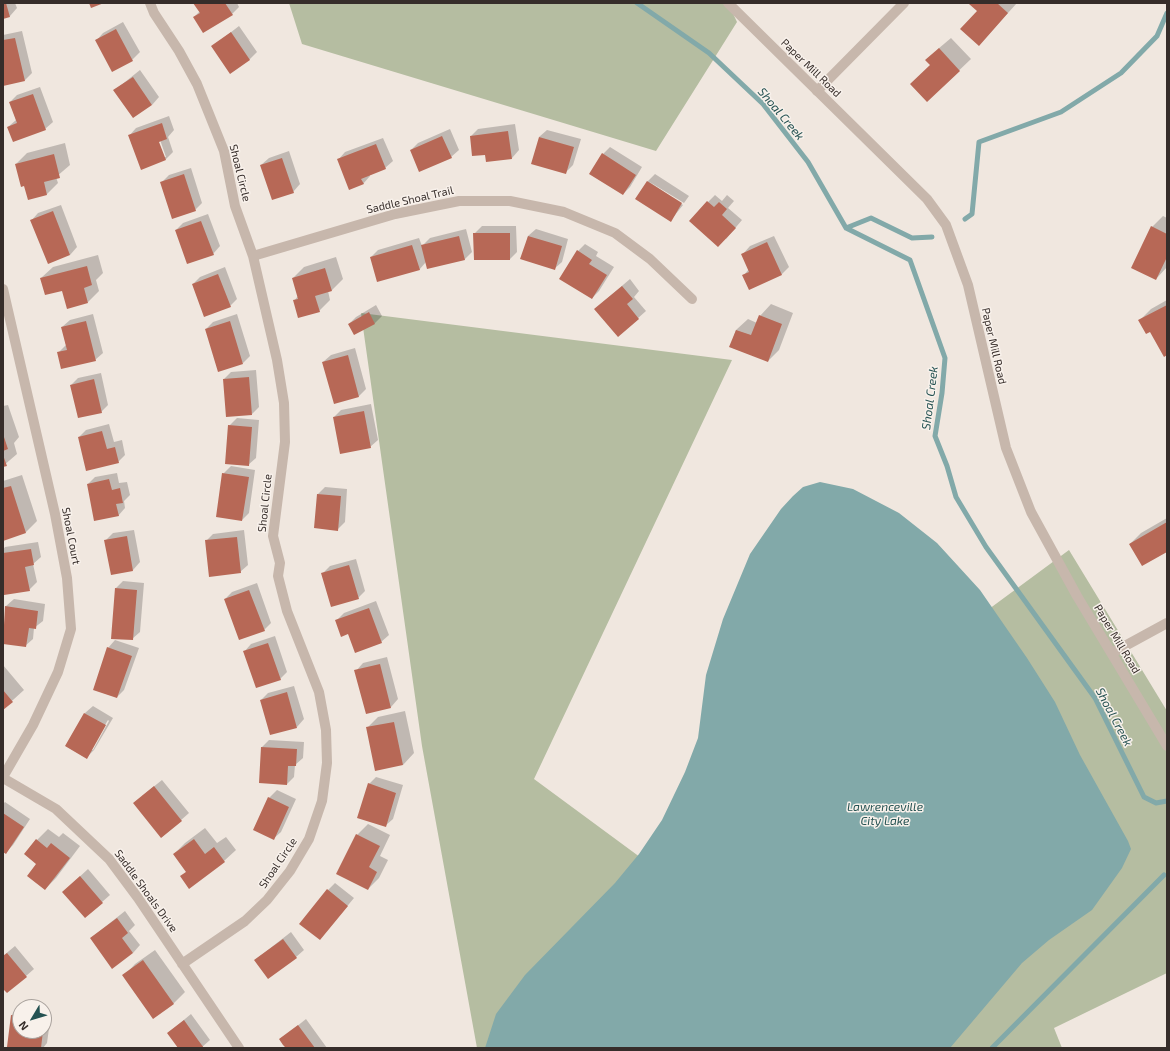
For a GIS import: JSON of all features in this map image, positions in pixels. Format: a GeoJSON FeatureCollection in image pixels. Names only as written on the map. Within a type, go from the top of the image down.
{"type":"FeatureCollection","features":[{"type":"Feature","properties":{"kind":"street","name":"Shoal Circle"},"geometry":{"type":"LineString","coordinates":[[150,3],[154,13],[179,51],[197,84],[224,151],[235,206],[253,256],[277,360],[284,403],[285,442],[273,536],[280,563],[278,576],[287,611],[319,692],[326,730],[328,763],[322,800],[309,839],[290,871],[267,900],[245,921],[182,964]]}},
{"type":"Feature","properties":{"kind":"street","name":"Paper Mill Road"},"geometry":{"type":"LineString","coordinates":[[728,3],[927,198],[946,225],[968,285],[1006,448],[1031,512],[1077,596],[1167,746]]}},
{"type":"Feature","properties":{"kind":"street"},"geometry":{"type":"LineString","coordinates":[[818,91],[904,3]]}},
{"type":"Feature","properties":{"kind":"street","name":"Saddle Shoal Trail"},"geometry":{"type":"LineString","coordinates":[[253,256],[402,213],[459,201],[510,201],[564,212],[615,233],[650,259],[692,299]]}},
{"type":"Feature","properties":{"kind":"street","name":"Shoal Court"},"geometry":{"type":"LineString","coordinates":[[3,289],[55,514],[67,578],[71,629],[55,679],[33,725],[3,777]]}},
{"type":"Feature","properties":{"kind":"street"},"geometry":{"type":"LineString","coordinates":[[1112,653],[1167,623]]}},
{"type":"Feature","properties":{"kind":"street","name":"Saddle Shoals Drive"},"geometry":{"type":"LineString","coordinates":[[3,777],[56,809],[109,859],[138,898],[239,1048]]}},
{"type":"Feature","properties":{"kind":"green space"},"geometry":{"type":"Polygon","coordinates":[[[289,3],[728,3],[737,22],[656,151],[302,44],[289,3]]]}},
{"type":"Feature","properties":{"kind":"green space"},"geometry":{"type":"Polygon","coordinates":[[[361,313],[732,360],[534,779],[781,961],[989,609],[1069,550],[1167,711],[1167,973],[1054,1028],[1062,1048],[477,1048],[422,746],[361,313]]]}},
{"type":"Feature","properties":{"kind":"water","name":"Lawrenceville City Lake"},"geometry":{"type":"Polygon","coordinates":[[[820,482],[853,489],[899,513],[937,543],[980,590],[1027,658],[1055,702],[1080,755],[1128,841],[1131,849],[1122,868],[1092,910],[1049,940],[1022,963],[950,1048],[485,1048],[496,1014],[525,975],[615,883],[639,854],[662,820],[685,772],[698,738],[706,675],[723,619],[750,554],[781,509],[793,496],[803,487],[820,482]]]}},
{"type":"Feature","properties":{"kind":"building"},"geometry":{"type":"Polygon","coordinates":[[[3,3],[6,3],[10,17],[3,19],[3,3]]]}},
{"type":"Feature","properties":{"kind":"building"},"geometry":{"type":"Polygon","coordinates":[[[89,3],[104,3],[91,8],[89,3]]]}},
{"type":"Feature","properties":{"kind":"building"},"geometry":{"type":"Polygon","coordinates":[[[193,3],[225,3],[233,15],[203,33],[193,17],[200,13],[193,3]]]}},
{"type":"Feature","properties":{"kind":"building"},"geometry":{"type":"Polygon","coordinates":[[[997,3],[1008,13],[979,46],[960,29],[977,11],[969,4],[997,3]]]}},
{"type":"Feature","properties":{"kind":"building"},"geometry":{"type":"Polygon","coordinates":[[[116,29],[133,61],[112,72],[95,40],[116,29]]]}},
{"type":"Feature","properties":{"kind":"building"},"geometry":{"type":"Polygon","coordinates":[[[231,32],[250,60],[230,74],[211,46],[231,32]]]}},
{"type":"Feature","properties":{"kind":"building"},"geometry":{"type":"Polygon","coordinates":[[[15,38],[25,81],[3,86],[3,40],[15,38]]]}},
{"type":"Feature","properties":{"kind":"building"},"geometry":{"type":"Polygon","coordinates":[[[939,48],[960,71],[927,102],[910,84],[930,65],[925,60],[939,48]]]}},
{"type":"Feature","properties":{"kind":"building"},"geometry":{"type":"Polygon","coordinates":[[[133,77],[152,105],[133,118],[113,90],[133,77]]]}},
{"type":"Feature","properties":{"kind":"building"},"geometry":{"type":"Polygon","coordinates":[[[33,94],[46,130],[13,142],[7,127],[17,123],[9,102],[33,94]]]}},
{"type":"Feature","properties":{"kind":"building"},"geometry":{"type":"Polygon","coordinates":[[[162,123],[167,139],[159,142],[166,160],[141,170],[128,135],[162,123]]]}},
{"type":"Feature","properties":{"kind":"building"},"geometry":{"type":"Polygon","coordinates":[[[508,131],[512,159],[486,162],[485,155],[472,156],[470,136],[508,131]]]}},
{"type":"Feature","properties":{"kind":"building"},"geometry":{"type":"Polygon","coordinates":[[[442,136],[452,158],[419,172],[410,150],[442,136]]]}},
{"type":"Feature","properties":{"kind":"building"},"geometry":{"type":"Polygon","coordinates":[[[539,137],[574,147],[566,174],[531,164],[539,137]]]}},
{"type":"Feature","properties":{"kind":"building"},"geometry":{"type":"Polygon","coordinates":[[[376,144],[386,169],[361,179],[364,184],[349,190],[337,159],[376,144]]]}},
{"type":"Feature","properties":{"kind":"building"},"geometry":{"type":"Polygon","coordinates":[[[602,153],[636,175],[623,195],[589,174],[602,153]]]}},
{"type":"Feature","properties":{"kind":"building"},"geometry":{"type":"Polygon","coordinates":[[[54,154],[60,178],[44,182],[47,195],[28,200],[24,186],[21,187],[15,164],[54,154]]]}},
{"type":"Feature","properties":{"kind":"building"},"geometry":{"type":"Polygon","coordinates":[[[282,158],[294,193],[272,200],[260,165],[282,158]]]}},
{"type":"Feature","properties":{"kind":"building"},"geometry":{"type":"Polygon","coordinates":[[[184,174],[196,211],[172,219],[160,182],[184,174]]]}},
{"type":"Feature","properties":{"kind":"building"},"geometry":{"type":"Polygon","coordinates":[[[647,181],[682,203],[671,222],[635,199],[647,181]]]}},
{"type":"Feature","properties":{"kind":"building"},"geometry":{"type":"Polygon","coordinates":[[[707,201],[714,207],[719,202],[727,209],[722,215],[736,228],[718,247],[689,221],[707,201]]]}},
{"type":"Feature","properties":{"kind":"building"},"geometry":{"type":"Polygon","coordinates":[[[53,211],[70,255],[48,264],[30,220],[53,211]]]}},
{"type":"Feature","properties":{"kind":"building"},"geometry":{"type":"Polygon","coordinates":[[[201,221],[214,255],[187,264],[175,230],[201,221]]]}},
{"type":"Feature","properties":{"kind":"building"},"geometry":{"type":"Polygon","coordinates":[[[1151,226],[1167,234],[1167,257],[1156,280],[1131,268],[1151,226]]]}},
{"type":"Feature","properties":{"kind":"building"},"geometry":{"type":"Polygon","coordinates":[[[473,233],[510,233],[510,260],[474,260],[473,233]]]}},
{"type":"Feature","properties":{"kind":"building"},"geometry":{"type":"Polygon","coordinates":[[[459,236],[465,260],[427,269],[421,245],[459,236]]]}},
{"type":"Feature","properties":{"kind":"building"},"geometry":{"type":"Polygon","coordinates":[[[528,236],[562,246],[555,270],[520,259],[528,236]]]}},
{"type":"Feature","properties":{"kind":"building"},"geometry":{"type":"Polygon","coordinates":[[[767,242],[782,275],[749,290],[742,275],[749,272],[741,254],[767,242]]]}},
{"type":"Feature","properties":{"kind":"building"},"geometry":{"type":"Polygon","coordinates":[[[412,245],[420,270],[377,282],[370,257],[412,245]]]}},
{"type":"Feature","properties":{"kind":"building"},"geometry":{"type":"Polygon","coordinates":[[[577,250],[592,260],[589,264],[607,275],[592,299],[559,279],[577,250]]]}},
{"type":"Feature","properties":{"kind":"building"},"geometry":{"type":"Polygon","coordinates":[[[87,266],[92,285],[84,288],[88,303],[67,309],[62,291],[45,295],[40,278],[87,266]]]}},
{"type":"Feature","properties":{"kind":"building"},"geometry":{"type":"Polygon","coordinates":[[[325,268],[332,291],[315,296],[320,312],[298,318],[293,300],[298,299],[292,278],[325,268]]]}},
{"type":"Feature","properties":{"kind":"building"},"geometry":{"type":"Polygon","coordinates":[[[218,274],[231,307],[204,317],[192,284],[218,274]]]}},
{"type":"Feature","properties":{"kind":"building"},"geometry":{"type":"Polygon","coordinates":[[[622,286],[633,299],[627,304],[639,319],[618,337],[594,309],[622,286]]]}},
{"type":"Feature","properties":{"kind":"building"},"geometry":{"type":"Polygon","coordinates":[[[1167,305],[1167,355],[1164,357],[1150,332],[1146,334],[1138,320],[1167,305]]]}},
{"type":"Feature","properties":{"kind":"building"},"geometry":{"type":"Polygon","coordinates":[[[369,312],[375,324],[354,335],[348,324],[369,312]]]}},
{"type":"Feature","properties":{"kind":"building"},"geometry":{"type":"Polygon","coordinates":[[[759,315],[782,324],[768,362],[729,347],[736,330],[751,335],[759,315]]]}},
{"type":"Feature","properties":{"kind":"building"},"geometry":{"type":"Polygon","coordinates":[[[86,321],[96,361],[61,369],[57,352],[67,350],[61,327],[86,321]]]}},
{"type":"Feature","properties":{"kind":"building"},"geometry":{"type":"Polygon","coordinates":[[[230,321],[243,364],[218,372],[205,329],[230,321]]]}},
{"type":"Feature","properties":{"kind":"building"},"geometry":{"type":"Polygon","coordinates":[[[348,355],[359,397],[334,404],[322,362],[348,355]]]}},
{"type":"Feature","properties":{"kind":"building"},"geometry":{"type":"Polygon","coordinates":[[[249,377],[252,415],[226,417],[223,379],[249,377]]]}},
{"type":"Feature","properties":{"kind":"building"},"geometry":{"type":"Polygon","coordinates":[[[94,379],[102,413],[78,418],[70,385],[94,379]]]}},
{"type":"Feature","properties":{"kind":"building"},"geometry":{"type":"Polygon","coordinates":[[[364,411],[371,448],[340,454],[333,417],[364,411]]]}},
{"type":"Feature","properties":{"kind":"building"},"geometry":{"type":"Polygon","coordinates":[[[228,425],[252,427],[249,466],[225,464],[228,425]]]}},
{"type":"Feature","properties":{"kind":"building"},"geometry":{"type":"Polygon","coordinates":[[[102,431],[107,449],[115,447],[119,463],[86,471],[78,437],[102,431]]]}},
{"type":"Feature","properties":{"kind":"building"},"geometry":{"type":"Polygon","coordinates":[[[3,434],[8,449],[3,451],[3,434]]]}},
{"type":"Feature","properties":{"kind":"building"},"geometry":{"type":"Polygon","coordinates":[[[3,455],[7,466],[3,467],[3,455]]]}},
{"type":"Feature","properties":{"kind":"building"},"geometry":{"type":"Polygon","coordinates":[[[222,473],[249,477],[242,521],[216,517],[222,473]]]}},
{"type":"Feature","properties":{"kind":"building"},"geometry":{"type":"Polygon","coordinates":[[[109,479],[112,490],[120,488],[123,503],[116,504],[119,516],[94,521],[87,484],[109,479]]]}},
{"type":"Feature","properties":{"kind":"building"},"geometry":{"type":"Polygon","coordinates":[[[11,486],[26,533],[3,541],[3,488],[11,486]]]}},
{"type":"Feature","properties":{"kind":"building"},"geometry":{"type":"Polygon","coordinates":[[[317,494],[341,496],[338,531],[314,528],[317,494]]]}},
{"type":"Feature","properties":{"kind":"building"},"geometry":{"type":"Polygon","coordinates":[[[1167,522],[1167,552],[1142,566],[1129,544],[1167,522]]]}},
{"type":"Feature","properties":{"kind":"building"},"geometry":{"type":"Polygon","coordinates":[[[127,536],[133,571],[111,575],[104,540],[127,536]]]}},
{"type":"Feature","properties":{"kind":"building"},"geometry":{"type":"Polygon","coordinates":[[[237,537],[241,573],[209,577],[205,540],[237,537]]]}},
{"type":"Feature","properties":{"kind":"building"},"geometry":{"type":"Polygon","coordinates":[[[31,549],[34,565],[25,567],[30,591],[4,595],[3,553],[31,549]]]}},
{"type":"Feature","properties":{"kind":"building"},"geometry":{"type":"Polygon","coordinates":[[[349,565],[359,599],[331,607],[321,573],[349,565]]]}},
{"type":"Feature","properties":{"kind":"building"},"geometry":{"type":"Polygon","coordinates":[[[115,588],[137,590],[133,640],[111,639],[115,588]]]}},
{"type":"Feature","properties":{"kind":"building"},"geometry":{"type":"Polygon","coordinates":[[[249,590],[265,631],[239,640],[224,599],[249,590]]]}},
{"type":"Feature","properties":{"kind":"building"},"geometry":{"type":"Polygon","coordinates":[[[5,606],[38,611],[36,629],[29,628],[26,647],[3,644],[5,606]]]}},
{"type":"Feature","properties":{"kind":"building"},"geometry":{"type":"Polygon","coordinates":[[[369,608],[382,643],[355,653],[348,634],[341,637],[335,620],[369,608]]]}},
{"type":"Feature","properties":{"kind":"building"},"geometry":{"type":"Polygon","coordinates":[[[268,643],[281,680],[256,688],[243,651],[268,643]]]}},
{"type":"Feature","properties":{"kind":"building"},"geometry":{"type":"Polygon","coordinates":[[[107,647],[132,656],[117,698],[93,690],[107,647]]]}},
{"type":"Feature","properties":{"kind":"building"},"geometry":{"type":"Polygon","coordinates":[[[380,664],[391,708],[366,714],[354,670],[380,664]]]}},
{"type":"Feature","properties":{"kind":"building"},"geometry":{"type":"Polygon","coordinates":[[[3,690],[13,702],[3,710],[3,690]]]}},
{"type":"Feature","properties":{"kind":"building"},"geometry":{"type":"Polygon","coordinates":[[[287,692],[297,728],[270,735],[260,700],[287,692]]]}},
{"type":"Feature","properties":{"kind":"building"},"geometry":{"type":"Polygon","coordinates":[[[84,713],[106,725],[87,759],[65,746],[84,713]]]}},
{"type":"Feature","properties":{"kind":"building"},"geometry":{"type":"Polygon","coordinates":[[[394,722],[403,765],[375,771],[366,727],[394,722]]]}},
{"type":"Feature","properties":{"kind":"building"},"geometry":{"type":"Polygon","coordinates":[[[261,747],[297,749],[296,766],[288,766],[287,785],[259,783],[261,747]]]}},
{"type":"Feature","properties":{"kind":"building"},"geometry":{"type":"Polygon","coordinates":[[[368,783],[396,793],[386,827],[357,818],[368,783]]]}},
{"type":"Feature","properties":{"kind":"building"},"geometry":{"type":"Polygon","coordinates":[[[154,786],[182,821],[161,838],[133,803],[154,786]]]}},
{"type":"Feature","properties":{"kind":"building"},"geometry":{"type":"Polygon","coordinates":[[[268,797],[289,807],[274,840],[253,830],[268,797]]]}},
{"type":"Feature","properties":{"kind":"building"},"geometry":{"type":"Polygon","coordinates":[[[3,813],[24,827],[6,854],[3,852],[3,813]]]}},
{"type":"Feature","properties":{"kind":"building"},"geometry":{"type":"Polygon","coordinates":[[[356,834],[380,846],[369,867],[377,872],[368,890],[336,874],[356,834]]]}},
{"type":"Feature","properties":{"kind":"building"},"geometry":{"type":"Polygon","coordinates":[[[36,839],[47,848],[51,843],[70,858],[45,890],[27,876],[36,864],[24,854],[36,839]]]}},
{"type":"Feature","properties":{"kind":"building"},"geometry":{"type":"Polygon","coordinates":[[[194,839],[205,854],[214,847],[225,862],[189,889],[180,876],[186,872],[173,854],[194,839]]]}},
{"type":"Feature","properties":{"kind":"building"},"geometry":{"type":"Polygon","coordinates":[[[80,876],[103,903],[85,918],[62,892],[80,876]]]}},
{"type":"Feature","properties":{"kind":"building"},"geometry":{"type":"Polygon","coordinates":[[[327,889],[348,906],[320,940],[299,924],[327,889]]]}},
{"type":"Feature","properties":{"kind":"building"},"geometry":{"type":"Polygon","coordinates":[[[117,918],[128,933],[122,938],[133,953],[112,969],[90,938],[117,918]]]}},
{"type":"Feature","properties":{"kind":"building"},"geometry":{"type":"Polygon","coordinates":[[[283,939],[297,958],[268,979],[254,960],[283,939]]]}},
{"type":"Feature","properties":{"kind":"building"},"geometry":{"type":"Polygon","coordinates":[[[7,953],[27,977],[7,993],[3,989],[3,956],[7,953]]]}},
{"type":"Feature","properties":{"kind":"building"},"geometry":{"type":"Polygon","coordinates":[[[143,960],[174,1004],[153,1019],[122,975],[143,960]]]}},
{"type":"Feature","properties":{"kind":"building"},"geometry":{"type":"Polygon","coordinates":[[[11,1015],[12,1039],[42,1039],[41,1048],[7,1047],[11,1015]]]}},
{"type":"Feature","properties":{"kind":"building"},"geometry":{"type":"Polygon","coordinates":[[[184,1020],[204,1048],[178,1048],[167,1033],[184,1020]]]}},
{"type":"Feature","properties":{"kind":"building"},"geometry":{"type":"Polygon","coordinates":[[[298,1025],[315,1048],[286,1048],[283,1045],[279,1039],[298,1025]]]}},
{"type":"Feature","properties":{"kind":"waterway","name":"Shoal Creek"},"geometry":{"type":"LineString","coordinates":[[637,3],[709,53],[763,104],[808,162],[846,228],[910,260],[945,358],[942,393],[935,436],[947,466],[956,497],[986,547],[1095,698],[1144,797],[1156,803],[1167,801]]}},
{"type":"Feature","properties":{"kind":"waterway"},"geometry":{"type":"LineString","coordinates":[[965,219],[972,214],[979,142],[1061,112],[1121,73],[1157,36],[1167,13]]}},
{"type":"Feature","properties":{"kind":"waterway"},"geometry":{"type":"LineString","coordinates":[[846,228],[871,218],[912,238],[932,237]]}},
{"type":"Feature","properties":{"kind":"waterway"},"geometry":{"type":"LineString","coordinates":[[992,1048],[1164,875]]}}]}
